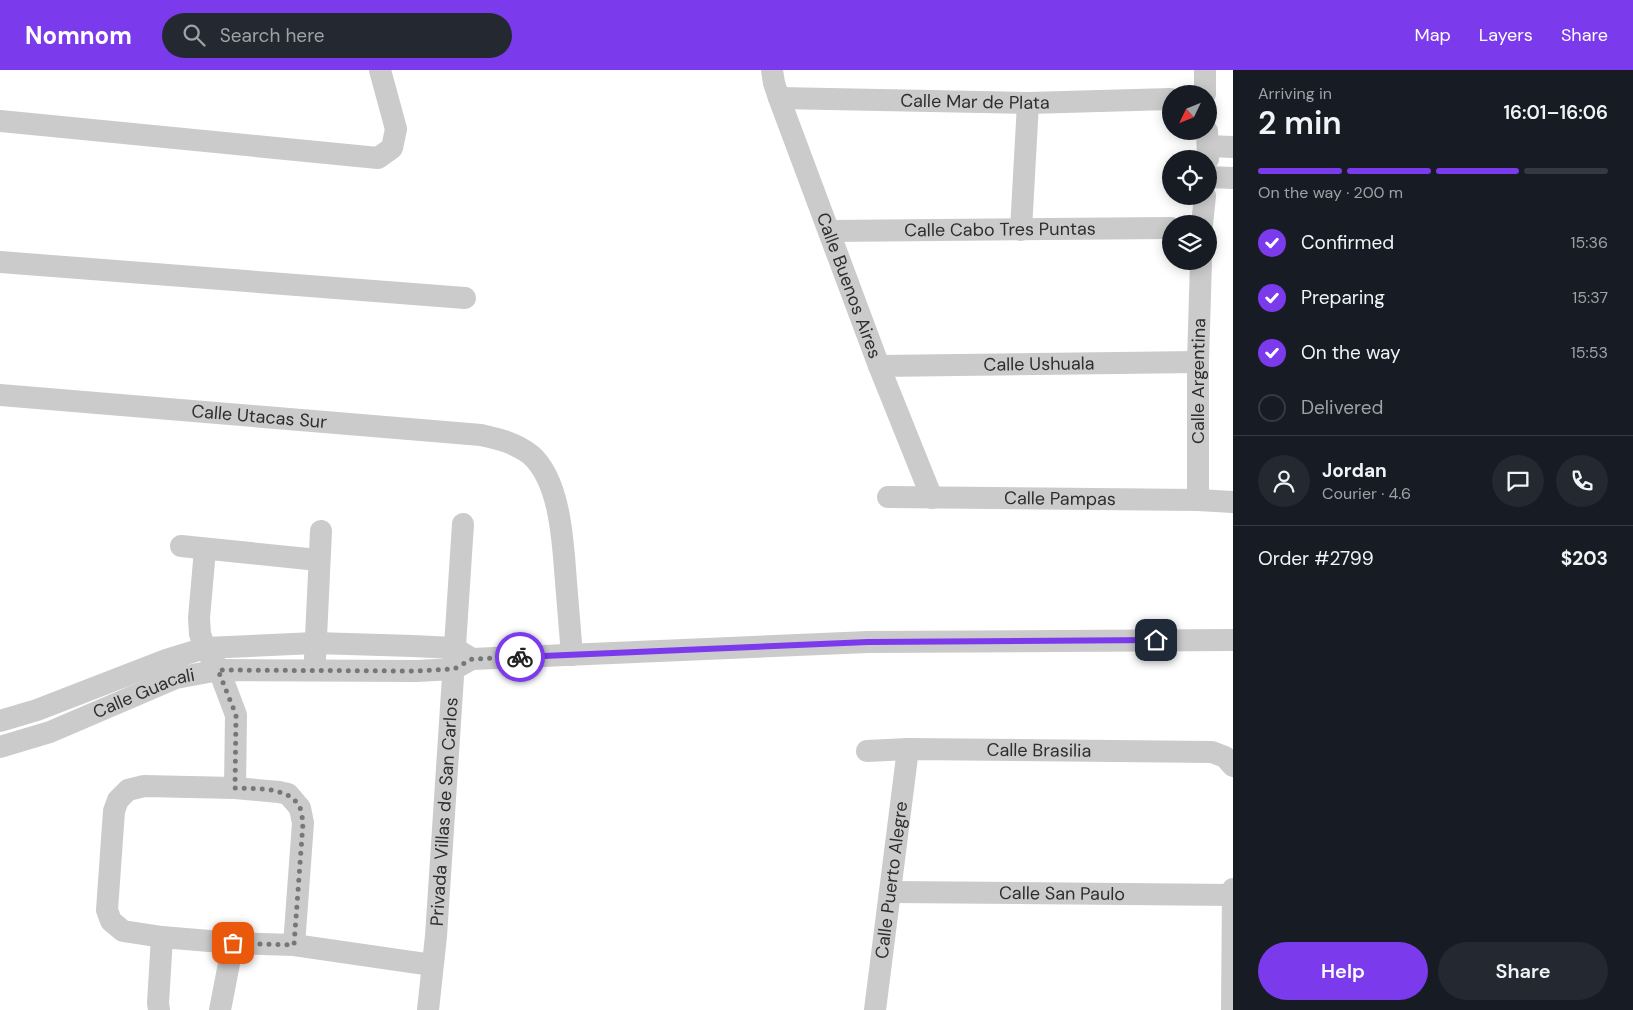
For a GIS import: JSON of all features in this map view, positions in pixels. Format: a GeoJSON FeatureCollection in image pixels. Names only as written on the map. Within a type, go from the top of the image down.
{"type":"FeatureCollection","features":[{"type":"Feature","properties":{"kind":"street"},"geometry":{"type":"LineString","coordinates":[[0,121],[378,158],[392,148],[396,129],[380,70]]}},
{"type":"Feature","properties":{"kind":"street","name":"Calle Buenos Aires"},"geometry":{"type":"LineString","coordinates":[[772,70],[779,98],[932,498]]}},
{"type":"Feature","properties":{"kind":"street"},"geometry":{"type":"LineString","coordinates":[[1205,70],[1205,85]]}},
{"type":"Feature","properties":{"kind":"street","name":"Calle Mar de Plata"},"geometry":{"type":"LineString","coordinates":[[779,98],[1028,103],[1162,99]]}},
{"type":"Feature","properties":{"kind":"street"},"geometry":{"type":"LineString","coordinates":[[1021,230],[1028,103]]}},
{"type":"Feature","properties":{"kind":"street"},"geometry":{"type":"LineString","coordinates":[[1207,146],[1233,147]]}},
{"type":"Feature","properties":{"kind":"street"},"geometry":{"type":"LineString","coordinates":[[1217,177],[1233,178]]}},
{"type":"Feature","properties":{"kind":"street","name":"Calle Cabo Tres Puntas"},"geometry":{"type":"LineString","coordinates":[[830,232],[1162,228]]}},
{"type":"Feature","properties":{"kind":"street"},"geometry":{"type":"LineString","coordinates":[[0,262],[465,298]]}},
{"type":"Feature","properties":{"kind":"street","name":"Calle Argentina"},"geometry":{"type":"LineString","coordinates":[[1198,500],[1198,362],[1201,270]]}},
{"type":"Feature","properties":{"kind":"street","name":"Calle Ushuala"},"geometry":{"type":"LineString","coordinates":[[880,366],[1198,362]]}},
{"type":"Feature","properties":{"kind":"street","name":"Calle Utacas Sur"},"geometry":{"type":"LineString","coordinates":[[0,395],[481,435],[516,445],[532,456],[548,478],[555,500],[562,533],[572,655]]}},
{"type":"Feature","properties":{"kind":"street","name":"Calle Pampas"},"geometry":{"type":"LineString","coordinates":[[888,497],[1233,502]]}},
{"type":"Feature","properties":{"kind":"street","name":"Privada Villas de San Carlos"},"geometry":{"type":"LineString","coordinates":[[428,1010],[460,659],[463,524]]}},
{"type":"Feature","properties":{"kind":"street"},"geometry":{"type":"LineString","coordinates":[[315,670],[318,560],[321,531]]}},
{"type":"Feature","properties":{"kind":"street"},"geometry":{"type":"LineString","coordinates":[[180,546],[318,560]]}},
{"type":"Feature","properties":{"kind":"street"},"geometry":{"type":"LineString","coordinates":[[205,550],[199,618],[200,634],[205,648],[218,670],[236,715],[235,788]]}},
{"type":"Feature","properties":{"kind":"street","name":"Calle Guacali"},"geometry":{"type":"LineString","coordinates":[[0,721],[37,710],[166,660],[205,648],[315,643],[460,659],[868,642],[1233,640]]}},
{"type":"Feature","properties":{"kind":"street","name":"Calle Guacali"},"geometry":{"type":"LineString","coordinates":[[0,747],[50,732],[176,678],[218,670],[417,671],[460,659]]}},
{"type":"Feature","properties":{"kind":"street","name":"Calle Puerto Alegre"},"geometry":{"type":"LineString","coordinates":[[875,1010],[908,749]]}},
{"type":"Feature","properties":{"kind":"street","name":"Calle Brasilia"},"geometry":{"type":"LineString","coordinates":[[867,750],[1212,752],[1225,757],[1233,766]]}},
{"type":"Feature","properties":{"kind":"street"},"geometry":{"type":"LineString","coordinates":[[294,945],[303,823],[300,808],[288,794],[235,788],[144,786],[128,790],[118,800],[114,811],[107,910],[110,921],[123,930],[162,937],[233,943],[294,945],[432,964]]}},
{"type":"Feature","properties":{"kind":"street"},"geometry":{"type":"LineString","coordinates":[[1232,1010],[1233,889]]}},
{"type":"Feature","properties":{"kind":"street","name":"Calle San Paulo"},"geometry":{"type":"LineString","coordinates":[[891,892],[1233,895]]}},
{"type":"Feature","properties":{"kind":"street"},"geometry":{"type":"LineString","coordinates":[[159,1010],[162,937]]}},
{"type":"Feature","properties":{"kind":"street"},"geometry":{"type":"LineString","coordinates":[[220,1010],[233,943]]}},
{"type":"Feature","properties":{"kind":"way so far"},"geometry":{"type":"LineString","coordinates":[[233,943],[294,945],[303,823],[300,808],[288,794],[235,788],[236,715],[218,670],[417,671],[454,669],[472,659],[520,657]]}},
{"type":"Feature","properties":{"kind":"route"},"geometry":{"type":"LineString","coordinates":[[520,657],[868,642],[1156,640]]}}]}
